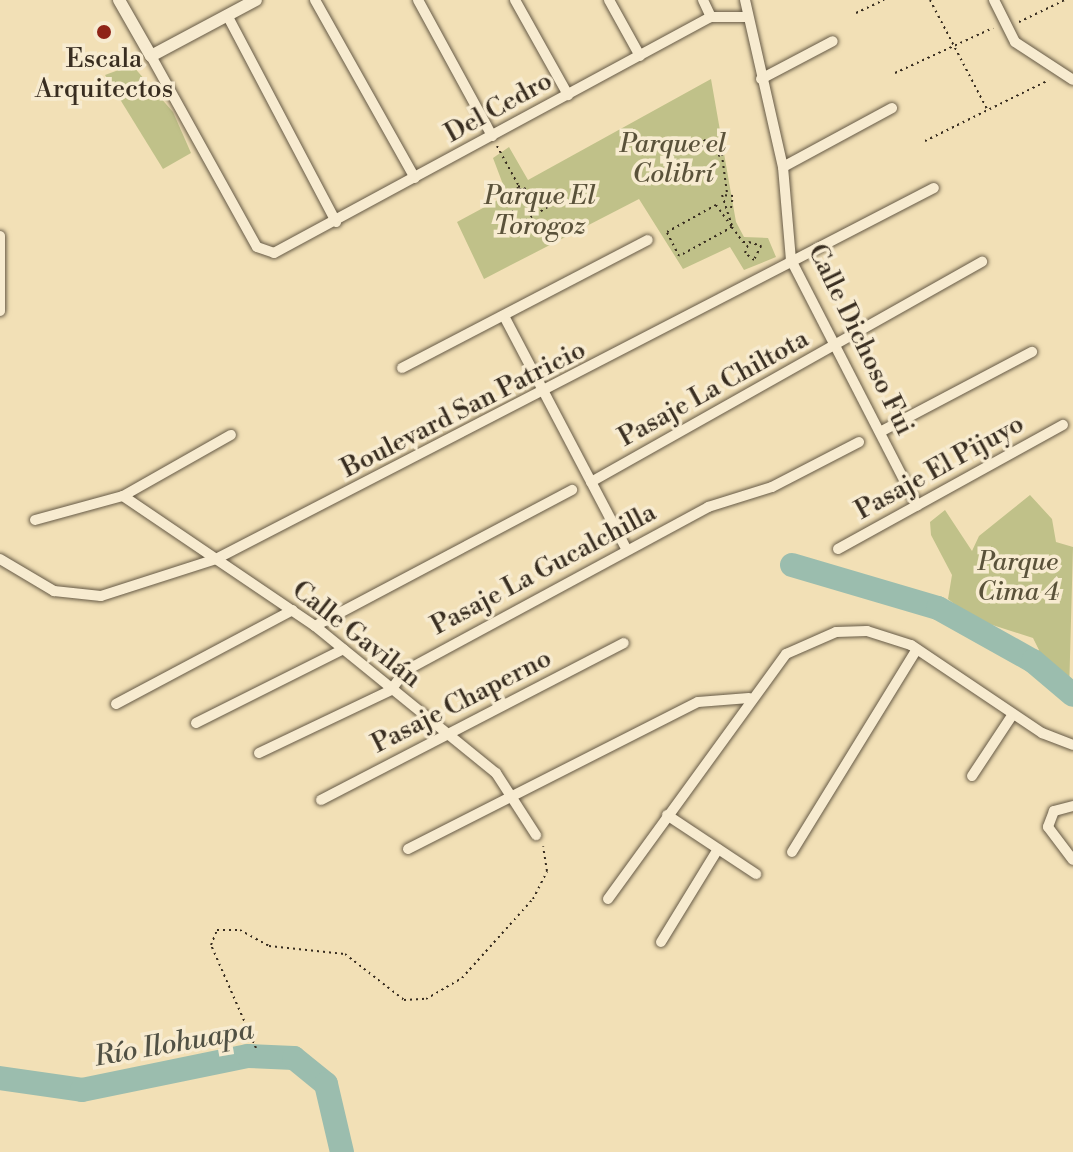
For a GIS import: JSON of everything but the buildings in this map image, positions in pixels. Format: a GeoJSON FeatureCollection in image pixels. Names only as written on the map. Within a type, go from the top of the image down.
{"type":"FeatureCollection","features":[{"type":"Feature","properties":{"kind":"street"},"geometry":{"type":"LineString","coordinates":[[135,0],[121,4],[151,56],[256,0]]}},
{"type":"Feature","properties":{"kind":"street"},"geometry":{"type":"LineString","coordinates":[[315,0],[415,178]]}},
{"type":"Feature","properties":{"kind":"street"},"geometry":{"type":"LineString","coordinates":[[418,0],[492,136]]}},
{"type":"Feature","properties":{"kind":"street"},"geometry":{"type":"LineString","coordinates":[[515,0],[568,95]]}},
{"type":"Feature","properties":{"kind":"street"},"geometry":{"type":"LineString","coordinates":[[609,0],[640,56]]}},
{"type":"Feature","properties":{"kind":"street"},"geometry":{"type":"LineString","coordinates":[[703,0],[711,17]]}},
{"type":"Feature","properties":{"kind":"street","name":"Calle Dichoso Fui"},"geometry":{"type":"LineString","coordinates":[[745,0],[783,167],[791,260],[917,505]]}},
{"type":"Feature","properties":{"kind":"street"},"geometry":{"type":"LineString","coordinates":[[994,0],[1006,25],[1032,58],[1073,80]]}},
{"type":"Feature","properties":{"kind":"street"},"geometry":{"type":"LineString","coordinates":[[227,15],[336,222]]}},
{"type":"Feature","properties":{"kind":"street","name":"Del Cedro"},"geometry":{"type":"LineString","coordinates":[[151,56],[257,247],[274,253],[711,17],[748,17]]}},
{"type":"Feature","properties":{"kind":"street"},"geometry":{"type":"LineString","coordinates":[[761,79],[833,41]]}},
{"type":"Feature","properties":{"kind":"street"},"geometry":{"type":"LineString","coordinates":[[783,167],[892,108]]}},
{"type":"Feature","properties":{"kind":"street","name":"Boulevard San Patricio"},"geometry":{"type":"LineString","coordinates":[[0,559],[54,591],[101,596],[216,559],[545,395],[791,260],[934,188]]}},
{"type":"Feature","properties":{"kind":"street"},"geometry":{"type":"LineString","coordinates":[[0,236],[0,311]]}},
{"type":"Feature","properties":{"kind":"street"},"geometry":{"type":"LineString","coordinates":[[402,368],[648,240]]}},
{"type":"Feature","properties":{"kind":"street","name":"Pasaje La Chiltota"},"geometry":{"type":"LineString","coordinates":[[591,482],[836,347],[982,262]]}},
{"type":"Feature","properties":{"kind":"street"},"geometry":{"type":"LineString","coordinates":[[504,316],[627,550]]}},
{"type":"Feature","properties":{"kind":"street"},"geometry":{"type":"LineString","coordinates":[[880,432],[1032,352]]}},
{"type":"Feature","properties":{"kind":"street","name":"Pasaje El Pijuyo"},"geometry":{"type":"LineString","coordinates":[[838,549],[1063,425]]}},
{"type":"Feature","properties":{"kind":"street"},"geometry":{"type":"LineString","coordinates":[[35,520],[123,496],[231,435]]}},
{"type":"Feature","properties":{"kind":"street","name":"Pasaje La Gucalchilla"},"geometry":{"type":"LineString","coordinates":[[259,753],[391,690],[405,671],[627,550],[859,442]]}},
{"type":"Feature","properties":{"kind":"street"},"geometry":{"type":"LineString","coordinates":[[315,626],[572,490]]}},
{"type":"Feature","properties":{"kind":"street","name":"Calle Gavilán"},"geometry":{"type":"LineString","coordinates":[[123,496],[293,610],[344,649],[515,795],[536,835]]}},
{"type":"Feature","properties":{"kind":"street"},"geometry":{"type":"LineString","coordinates":[[116,704],[293,610]]}},
{"type":"Feature","properties":{"kind":"street"},"geometry":{"type":"LineString","coordinates":[[608,899],[749,698],[786,654],[836,632],[867,631],[917,649],[1013,714],[1073,745]]}},
{"type":"Feature","properties":{"kind":"street","name":"Pasaje Chaperno"},"geometry":{"type":"LineString","coordinates":[[321,800],[624,643]]}},
{"type":"Feature","properties":{"kind":"street"},"geometry":{"type":"LineString","coordinates":[[196,723],[344,649]]}},
{"type":"Feature","properties":{"kind":"street"},"geometry":{"type":"LineString","coordinates":[[792,852],[917,649]]}},
{"type":"Feature","properties":{"kind":"street"},"geometry":{"type":"LineString","coordinates":[[408,849],[698,702],[749,698]]}},
{"type":"Feature","properties":{"kind":"street"},"geometry":{"type":"LineString","coordinates":[[972,776],[1013,714]]}},
{"type":"Feature","properties":{"kind":"street"},"geometry":{"type":"LineString","coordinates":[[1073,806],[1054,811],[1048,827],[1073,860]]}},
{"type":"Feature","properties":{"kind":"street"},"geometry":{"type":"LineString","coordinates":[[667,815],[756,874]]}},
{"type":"Feature","properties":{"kind":"street"},"geometry":{"type":"LineString","coordinates":[[661,942],[718,849]]}},
{"type":"Feature","properties":{"kind":"path"},"geometry":{"type":"LineString","coordinates":[[856,13],[884,0]]}},
{"type":"Feature","properties":{"kind":"path"},"geometry":{"type":"LineString","coordinates":[[930,0],[988,110]]}},
{"type":"Feature","properties":{"kind":"path"},"geometry":{"type":"LineString","coordinates":[[895,73],[1065,0]]}},
{"type":"Feature","properties":{"kind":"path"},"geometry":{"type":"LineString","coordinates":[[925,141],[1061,75]]}},
{"type":"Feature","properties":{"kind":"path"},"geometry":{"type":"LineString","coordinates":[[492,136],[535,215]]}},
{"type":"Feature","properties":{"kind":"path"},"geometry":{"type":"LineString","coordinates":[[720,156],[702,147],[704,140],[721,148],[732,227]]}},
{"type":"Feature","properties":{"kind":"path"},"geometry":{"type":"LineString","coordinates":[[518,186],[558,201],[509,230],[518,186]]}},
{"type":"Feature","properties":{"kind":"path"},"geometry":{"type":"LineString","coordinates":[[727,193],[721,200],[731,208]]}},
{"type":"Feature","properties":{"kind":"path"},"geometry":{"type":"LineString","coordinates":[[732,227],[679,256],[667,232],[716,205],[743,242],[750,258],[760,257],[761,246],[743,242]]}},
{"type":"Feature","properties":{"kind":"path"},"geometry":{"type":"LineString","coordinates":[[744,248],[749,242]]}},
{"type":"Feature","properties":{"kind":"path"},"geometry":{"type":"LineString","coordinates":[[256,1048],[211,945],[217,930],[240,930],[269,946],[345,954],[404,1000],[426,999],[462,978],[533,899],[547,871],[536,835]]}},
{"type":"Feature","properties":{"kind":"green space"},"geometry":{"type":"Polygon","coordinates":[[[132,65],[173,112],[191,153],[163,169],[105,75],[132,65]]]}},
{"type":"Feature","properties":{"kind":"green space","name":"Parque el Colibrí"},"geometry":{"type":"Polygon","coordinates":[[[711,79],[736,222],[744,237],[768,238],[776,257],[744,270],[730,247],[683,269],[639,199],[484,279],[457,222],[507,195],[493,158],[509,147],[528,180],[711,79]]]}},
{"type":"Feature","properties":{"kind":"green space","name":"Parque Cima 4"},"geometry":{"type":"Polygon","coordinates":[[[1030,495],[1052,519],[1056,542],[1073,547],[1069,694],[1052,679],[1056,673],[1033,661],[1039,650],[1033,638],[974,619],[948,599],[952,575],[931,535],[930,522],[945,510],[972,551],[979,536],[1030,495]]]}},
{"type":"Feature","properties":{"kind":"waterway"},"geometry":{"type":"LineString","coordinates":[[792,565],[938,608],[1033,661],[1073,695]]}},
{"type":"Feature","properties":{"kind":"waterway","name":"Río Ilohuapa"},"geometry":{"type":"LineString","coordinates":[[0,1078],[82,1090],[248,1056],[294,1058],[326,1084],[342,1152]]}},
{"type":"Feature","properties":{"kind":"place","name":"Escala Arquitectos"},"geometry":{"type":"Point","coordinates":[104,32]}},
{"type":"Feature","properties":{"kind":"park label","name":"Parque El Torogoz"},"geometry":{"type":"Point","coordinates":[540,212]}}]}
